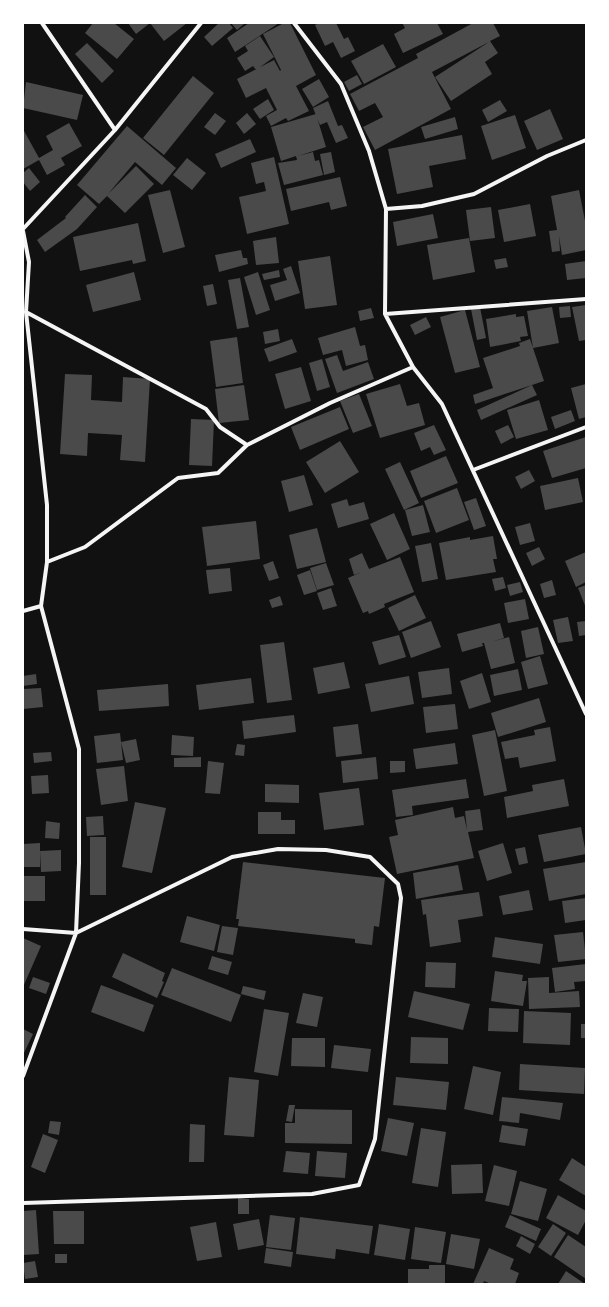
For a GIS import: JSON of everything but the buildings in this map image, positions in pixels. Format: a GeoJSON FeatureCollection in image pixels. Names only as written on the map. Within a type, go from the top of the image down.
{"type":"FeatureCollection","features":[{"type":"Feature","properties":{"kind":"street"},"geometry":{"type":"LineString","coordinates":[[42,23],[115,130]]}},
{"type":"Feature","properties":{"kind":"street"},"geometry":{"type":"LineString","coordinates":[[23,1076],[76,933],[79,863],[79,748],[41,606],[46,562],[47,505],[26,312],[29,262],[23,230],[115,130],[201,23]]}},
{"type":"Feature","properties":{"kind":"street"},"geometry":{"type":"LineString","coordinates":[[294,23],[340,84],[369,151],[386,209],[385,314],[414,367],[442,404],[586,714]]}},
{"type":"Feature","properties":{"kind":"street"},"geometry":{"type":"LineString","coordinates":[[386,209],[422,206],[474,194],[547,156],[586,140]]}},
{"type":"Feature","properties":{"kind":"street"},"geometry":{"type":"LineString","coordinates":[[385,314],[586,299]]}},
{"type":"Feature","properties":{"kind":"street"},"geometry":{"type":"LineString","coordinates":[[26,312],[206,409],[220,427],[247,445]]}},
{"type":"Feature","properties":{"kind":"street"},"geometry":{"type":"LineString","coordinates":[[46,562],[86,547],[178,478],[218,473],[247,445],[330,403],[414,367]]}},
{"type":"Feature","properties":{"kind":"street"},"geometry":{"type":"LineString","coordinates":[[473,470],[586,427]]}},
{"type":"Feature","properties":{"kind":"street"},"geometry":{"type":"LineString","coordinates":[[23,611],[41,606]]}},
{"type":"Feature","properties":{"kind":"street"},"geometry":{"type":"LineString","coordinates":[[23,929],[76,933],[232,857],[278,849],[326,850],[370,857],[398,884],[402,898],[375,1139],[359,1185],[312,1194],[23,1203]]}}]}
